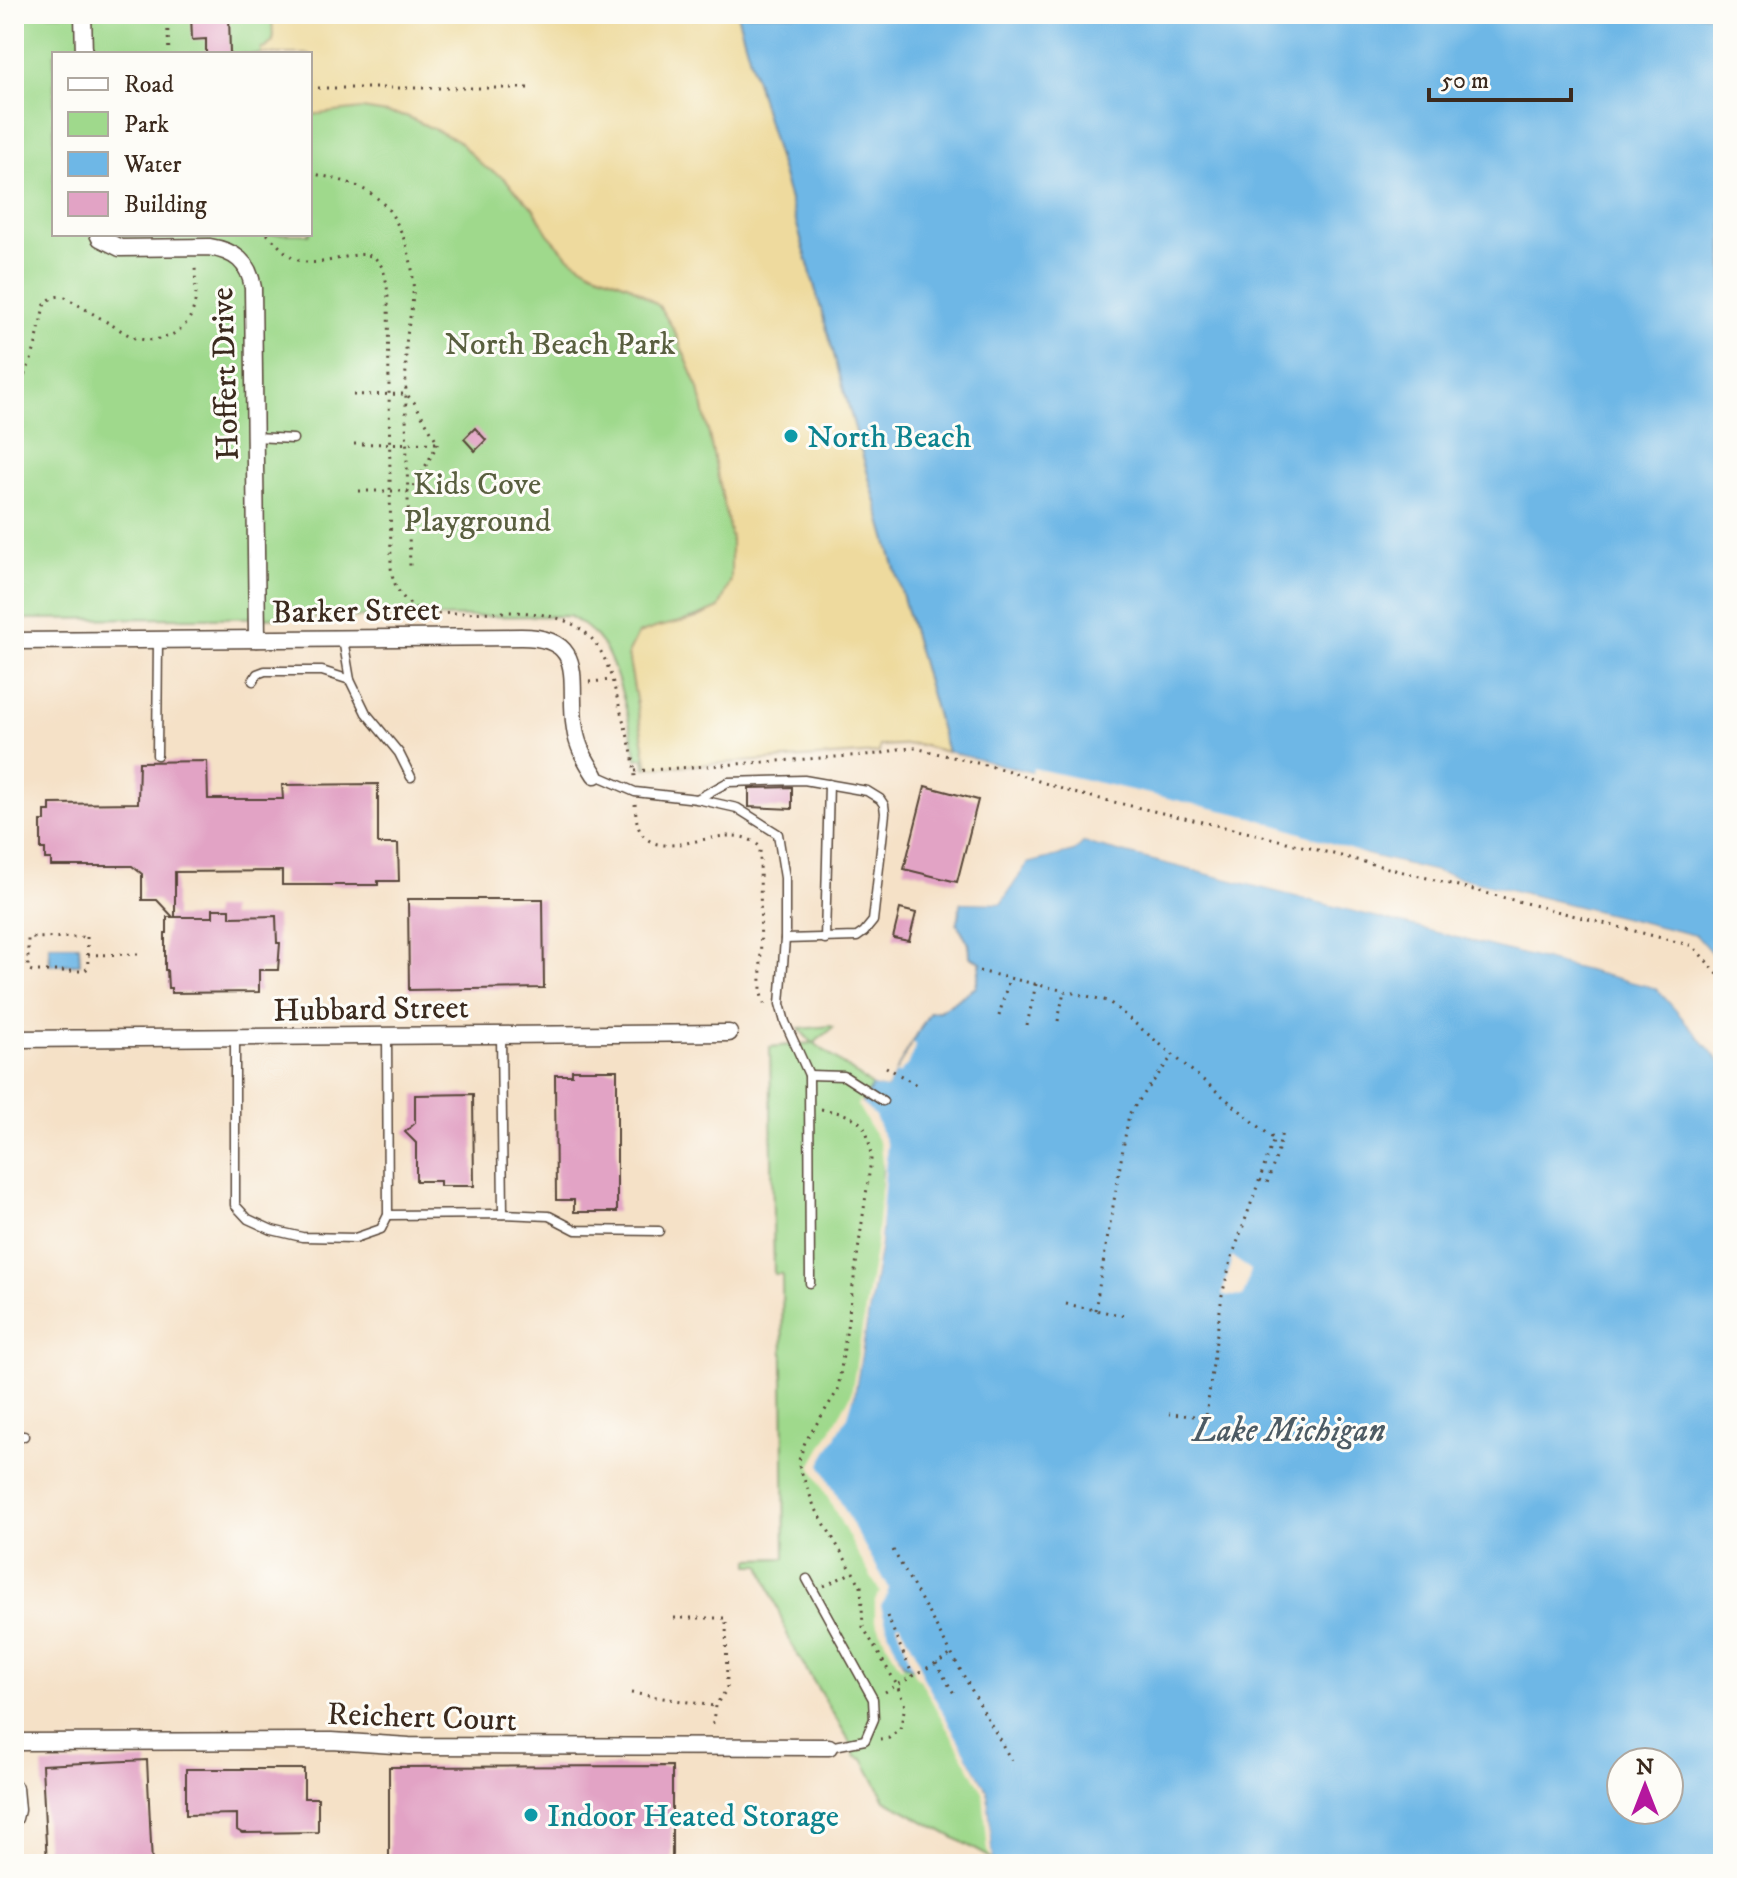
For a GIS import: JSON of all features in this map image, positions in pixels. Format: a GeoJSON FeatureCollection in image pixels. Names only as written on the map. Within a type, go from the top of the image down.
{"type":"FeatureCollection","features":[{"type":"Feature","properties":{"kind":"street"},"geometry":{"type":"LineString","coordinates":[[83,14],[84,52]]}},
{"type":"Feature","properties":{"kind":"street","name":"Hoffert Drive"},"geometry":{"type":"LineString","coordinates":[[99,236],[120,248],[222,249],[248,269],[252,280],[257,639]]}},
{"type":"Feature","properties":{"kind":"street","name":"Barker Street"},"geometry":{"type":"LineString","coordinates":[[14,641],[530,637],[549,640],[561,647],[570,662],[575,729],[583,757],[595,775]]}},
{"type":"Feature","properties":{"kind":"street","name":"Hubbard Street"},"geometry":{"type":"LineString","coordinates":[[14,1039],[729,1033]]}},
{"type":"Feature","properties":{"kind":"street","name":"Reichert Court"},"geometry":{"type":"LineString","coordinates":[[14,1742],[332,1741],[409,1746],[829,1747]]}},
{"type":"Feature","properties":{"kind":"street"},"geometry":{"type":"LineString","coordinates":[[14,1788],[14,1818]]}},
{"type":"Feature","properties":{"kind":"lane"},"geometry":{"type":"LineString","coordinates":[[254,437],[293,439]]}},
{"type":"Feature","properties":{"kind":"lane"},"geometry":{"type":"LineString","coordinates":[[342,638],[350,680],[366,713],[399,753],[411,777]]}},
{"type":"Feature","properties":{"kind":"lane"},"geometry":{"type":"LineString","coordinates":[[157,755],[158,640]]}},
{"type":"Feature","properties":{"kind":"lane"},"geometry":{"type":"LineString","coordinates":[[253,681],[257,674],[265,671],[322,671],[350,680]]}},
{"type":"Feature","properties":{"kind":"lane"},"geometry":{"type":"LineString","coordinates":[[595,775],[635,792],[697,799],[737,808],[778,834],[785,878],[785,939],[780,1004],[809,1075],[810,1283]]}},
{"type":"Feature","properties":{"kind":"lane"},"geometry":{"type":"LineString","coordinates":[[697,799],[728,782],[804,780],[867,791],[884,805],[873,921],[857,937],[785,939]]}},
{"type":"Feature","properties":{"kind":"lane"},"geometry":{"type":"LineString","coordinates":[[825,939],[829,784]]}},
{"type":"Feature","properties":{"kind":"lane"},"geometry":{"type":"LineString","coordinates":[[501,1035],[503,1214]]}},
{"type":"Feature","properties":{"kind":"lane"},"geometry":{"type":"LineString","coordinates":[[235,1037],[235,1205],[248,1219],[272,1230],[302,1237],[355,1238],[381,1229],[388,1215],[387,1036]]}},
{"type":"Feature","properties":{"kind":"lane"},"geometry":{"type":"LineString","coordinates":[[809,1075],[844,1076],[883,1101]]}},
{"type":"Feature","properties":{"kind":"lane"},"geometry":{"type":"LineString","coordinates":[[388,1215],[549,1216],[576,1230],[659,1231]]}},
{"type":"Feature","properties":{"kind":"lane"},"geometry":{"type":"LineString","coordinates":[[14,1436],[24,1436]]}},
{"type":"Feature","properties":{"kind":"lane"},"geometry":{"type":"LineString","coordinates":[[807,1579],[873,1699],[874,1719],[865,1740],[829,1747]]}},
{"type":"Feature","properties":{"kind":"path"},"geometry":{"type":"LineString","coordinates":[[167,14],[169,52]]}},
{"type":"Feature","properties":{"kind":"path"},"geometry":{"type":"LineString","coordinates":[[312,88],[533,88]]}},
{"type":"Feature","properties":{"kind":"path"},"geometry":{"type":"LineString","coordinates":[[312,173],[367,190],[389,210],[405,243],[413,282],[406,343],[410,567]]}},
{"type":"Feature","properties":{"kind":"path"},"geometry":{"type":"LineString","coordinates":[[269,236],[290,256],[299,260],[324,261],[358,254],[381,263],[387,280],[388,298],[392,578],[395,588],[409,603],[428,613],[542,614],[566,620],[594,641],[606,662],[630,745],[641,833],[654,843],[675,844],[736,836],[754,841],[760,847],[761,994],[769,1015]]}},
{"type":"Feature","properties":{"kind":"path"},"geometry":{"type":"LineString","coordinates":[[14,387],[28,370],[44,306],[50,298],[65,297],[142,340],[163,339],[182,328],[194,308],[196,247]]}},
{"type":"Feature","properties":{"kind":"path"},"geometry":{"type":"LineString","coordinates":[[353,395],[406,394],[440,443]]}},
{"type":"Feature","properties":{"kind":"path"},"geometry":{"type":"LineString","coordinates":[[354,444],[440,443]]}},
{"type":"Feature","properties":{"kind":"path"},"geometry":{"type":"LineString","coordinates":[[354,491],[408,491],[416,484],[440,443]]}},
{"type":"Feature","properties":{"kind":"path"},"geometry":{"type":"LineString","coordinates":[[573,682],[612,680]]}},
{"type":"Feature","properties":{"kind":"path"},"geometry":{"type":"LineString","coordinates":[[635,771],[879,754],[915,748],[1006,770],[1074,793],[1255,834],[1693,946],[1723,980]]}},
{"type":"Feature","properties":{"kind":"path"},"geometry":{"type":"LineString","coordinates":[[87,937],[88,955],[88,968],[84,971],[32,971],[28,969],[28,938],[87,937]]}},
{"type":"Feature","properties":{"kind":"path"},"geometry":{"type":"LineString","coordinates":[[88,955],[139,954]]}},
{"type":"Feature","properties":{"kind":"path"},"geometry":{"type":"LineString","coordinates":[[979,971],[1108,1001],[1274,1139],[1232,1257],[1222,1295],[1206,1417],[1169,1414]]}},
{"type":"Feature","properties":{"kind":"path"},"geometry":{"type":"LineString","coordinates":[[999,1016],[1009,978]]}},
{"type":"Feature","properties":{"kind":"path"},"geometry":{"type":"LineString","coordinates":[[1027,1025],[1036,984]]}},
{"type":"Feature","properties":{"kind":"path"},"geometry":{"type":"LineString","coordinates":[[1058,1021],[1064,991]]}},
{"type":"Feature","properties":{"kind":"path"},"geometry":{"type":"LineString","coordinates":[[1095,1310],[1129,1114],[1173,1055]]}},
{"type":"Feature","properties":{"kind":"path"},"geometry":{"type":"LineString","coordinates":[[886,1067],[920,1087]]}},
{"type":"Feature","properties":{"kind":"path"},"geometry":{"type":"LineString","coordinates":[[810,1104],[853,1117],[870,1141],[871,1160],[838,1390],[805,1442],[798,1463],[814,1506],[861,1586],[863,1627],[897,1685],[905,1706],[900,1729],[889,1738],[865,1740]]}},
{"type":"Feature","properties":{"kind":"path"},"geometry":{"type":"LineString","coordinates":[[1260,1180],[1267,1183],[1282,1132]]}},
{"type":"Feature","properties":{"kind":"path"},"geometry":{"type":"LineString","coordinates":[[1066,1304],[1125,1316]]}},
{"type":"Feature","properties":{"kind":"path"},"geometry":{"type":"LineString","coordinates":[[893,1550],[1011,1760]]}},
{"type":"Feature","properties":{"kind":"path"},"geometry":{"type":"LineString","coordinates":[[813,1591],[853,1572]]}},
{"type":"Feature","properties":{"kind":"path"},"geometry":{"type":"LineString","coordinates":[[887,1616],[913,1676]]}},
{"type":"Feature","properties":{"kind":"path"},"geometry":{"type":"LineString","coordinates":[[674,1618],[726,1618],[727,1689],[715,1706],[711,1747]]}},
{"type":"Feature","properties":{"kind":"path"},"geometry":{"type":"LineString","coordinates":[[890,1623],[896,1619]]}},
{"type":"Feature","properties":{"kind":"path"},"geometry":{"type":"LineString","coordinates":[[873,1699],[952,1654]]}},
{"type":"Feature","properties":{"kind":"path"},"geometry":{"type":"LineString","coordinates":[[936,1663],[956,1697]]}},
{"type":"Feature","properties":{"kind":"path"},"geometry":{"type":"LineString","coordinates":[[631,1693],[715,1706]]}},
{"type":"Feature","properties":{"kind":"green space","name":"North Beach Park"},"geometry":{"type":"Polygon","coordinates":[[[14,14],[763,14],[911,567],[707,613],[638,634],[628,654],[648,768],[645,768],[644,758],[637,759],[624,700],[608,655],[591,632],[569,616],[14,619],[14,14]]]}},
{"type":"Feature","properties":{"kind":"green space"},"geometry":{"type":"Polygon","coordinates":[[[833,1028],[814,1043],[872,1086],[861,1104],[884,1143],[885,1592],[888,1626],[898,1655],[916,1671],[987,1791],[993,1859],[885,1800],[863,1759],[856,1757],[791,1644],[761,1565],[750,1565],[750,1559],[785,1558],[782,1274],[774,1274],[770,1047],[812,1043],[799,1029],[833,1028]]]}},
{"type":"Feature","properties":{"kind":"sand","name":"North Beach"},"geometry":{"type":"Polygon","coordinates":[[[272,14],[763,14],[957,723],[947,752],[916,744],[880,746],[879,753],[648,768],[628,654],[638,634],[694,619],[719,608],[731,580],[731,537],[699,389],[674,330],[659,306],[629,285],[592,271],[569,257],[548,234],[534,209],[504,178],[483,166],[457,140],[406,116],[362,109],[312,115],[312,52],[261,52],[273,41],[272,14]]]}},
{"type":"Feature","properties":{"kind":"water"},"geometry":{"type":"Polygon","coordinates":[[[737,14],[1723,14],[1723,967],[1696,936],[947,752],[737,14]]]}},
{"type":"Feature","properties":{"kind":"water","name":"Lake Michigan"},"geometry":{"type":"Polygon","coordinates":[[[1083,842],[1657,988],[1723,1064],[1723,1864],[993,1864],[987,1791],[916,1671],[903,1663],[889,1641],[879,1618],[879,1601],[885,1591],[815,1465],[854,1396],[880,1245],[884,1143],[861,1104],[872,1086],[886,1088],[930,1012],[939,1011],[976,987],[981,962],[970,957],[969,944],[957,923],[961,902],[1001,903],[1027,863],[1074,851],[1083,842]]]}},
{"type":"Feature","properties":{"kind":"water"},"geometry":{"type":"Polygon","coordinates":[[[49,945],[79,945],[80,964],[50,965],[49,945]]]}},
{"type":"Feature","properties":{"kind":"pier"},"geometry":{"type":"Polygon","coordinates":[[[947,752],[1032,773],[1033,768],[1252,817],[1367,855],[1696,936],[1723,967],[1723,971],[1694,940],[946,756],[947,752]]]}},
{"type":"Feature","properties":{"kind":"pier"},"geometry":{"type":"Polygon","coordinates":[[[1081,838],[1658,984],[1723,1058],[1723,1064],[1657,988],[1083,842],[1074,851],[1027,863],[1001,903],[961,902],[960,899],[999,899],[1027,860],[1072,849],[1081,838]]]}},
{"type":"Feature","properties":{"kind":"pier"},"geometry":{"type":"Polygon","coordinates":[[[913,1042],[916,1045],[908,1064],[899,1074],[895,1073],[886,1089],[872,1086],[871,1082],[884,1084],[892,1071],[896,1072],[913,1042]]]}},
{"type":"Feature","properties":{"kind":"pier"},"geometry":{"type":"Polygon","coordinates":[[[859,1100],[875,1116],[887,1145],[880,1245],[854,1396],[848,1416],[820,1464],[889,1588],[881,1606],[904,1668],[886,1643],[875,1619],[875,1600],[880,1592],[811,1466],[851,1395],[876,1244],[883,1170],[880,1144],[858,1106],[859,1100]]]}},
{"type":"Feature","properties":{"kind":"pier"},"geometry":{"type":"Polygon","coordinates":[[[1232,1257],[1251,1270],[1243,1297],[1222,1295],[1232,1257]]]}},
{"type":"Feature","properties":{"kind":"pier"},"geometry":{"type":"Polygon","coordinates":[[[900,1623],[917,1655],[923,1677],[987,1791],[993,1859],[988,1853],[983,1792],[915,1675],[897,1624],[900,1623]]]}},
{"type":"Feature","properties":{"kind":"building"},"geometry":{"type":"Polygon","coordinates":[[[191,14],[229,14],[230,52],[206,52],[206,39],[192,40],[191,14]]]}},
{"type":"Feature","properties":{"kind":"building"},"geometry":{"type":"Polygon","coordinates":[[[475,428],[486,440],[475,451],[464,439],[475,428]]]}},
{"type":"Feature","properties":{"kind":"building"},"geometry":{"type":"Polygon","coordinates":[[[207,761],[208,799],[283,799],[282,785],[378,784],[378,844],[398,844],[399,881],[378,881],[378,885],[282,885],[282,871],[175,872],[175,917],[213,917],[213,909],[230,909],[230,917],[276,916],[277,943],[280,943],[278,970],[259,970],[259,992],[171,993],[165,970],[165,933],[167,917],[173,917],[157,900],[142,900],[142,874],[132,866],[51,866],[51,859],[45,859],[45,849],[41,849],[41,821],[45,821],[45,811],[50,811],[50,804],[138,803],[139,762],[207,761]]]}},
{"type":"Feature","properties":{"kind":"building"},"geometry":{"type":"Polygon","coordinates":[[[925,786],[978,800],[957,882],[904,869],[925,786]]]}},
{"type":"Feature","properties":{"kind":"building"},"geometry":{"type":"Polygon","coordinates":[[[792,787],[792,809],[749,807],[749,788],[792,787]]]}},
{"type":"Feature","properties":{"kind":"building"},"geometry":{"type":"Polygon","coordinates":[[[408,899],[543,899],[544,988],[409,990],[408,899]]]}},
{"type":"Feature","properties":{"kind":"building"},"geometry":{"type":"Polygon","coordinates":[[[900,909],[916,913],[909,941],[893,938],[900,909]]]}},
{"type":"Feature","properties":{"kind":"building"},"geometry":{"type":"Polygon","coordinates":[[[572,1070],[617,1070],[617,1212],[574,1212],[574,1200],[556,1200],[555,1075],[572,1075],[572,1070]]]}},
{"type":"Feature","properties":{"kind":"building"},"geometry":{"type":"Polygon","coordinates":[[[473,1094],[474,1186],[440,1186],[440,1181],[416,1181],[416,1143],[405,1132],[415,1123],[415,1095],[473,1094]]]}},
{"type":"Feature","properties":{"kind":"building"},"geometry":{"type":"Polygon","coordinates":[[[147,1760],[152,1864],[47,1864],[42,1765],[147,1760]]]}},
{"type":"Feature","properties":{"kind":"building","name":"Indoor Heated Storage"},"geometry":{"type":"Polygon","coordinates":[[[672,1766],[672,1864],[389,1864],[389,1767],[672,1766]]]}},
{"type":"Feature","properties":{"kind":"building"},"geometry":{"type":"Polygon","coordinates":[[[186,1769],[304,1769],[304,1798],[318,1798],[318,1832],[242,1833],[237,1830],[237,1814],[186,1815],[186,1769]]]}},
{"type":"Feature","properties":{"kind":"place","name":"North Beach"},"geometry":{"type":"Point","coordinates":[791,436]}},
{"type":"Feature","properties":{"kind":"place","name":"Indoor Heated Storage"},"geometry":{"type":"Point","coordinates":[531,1815]}},
{"type":"Feature","properties":{"kind":"park label","name":"Kids Cove Playground"},"geometry":{"type":"Point","coordinates":[477,502]}}]}
